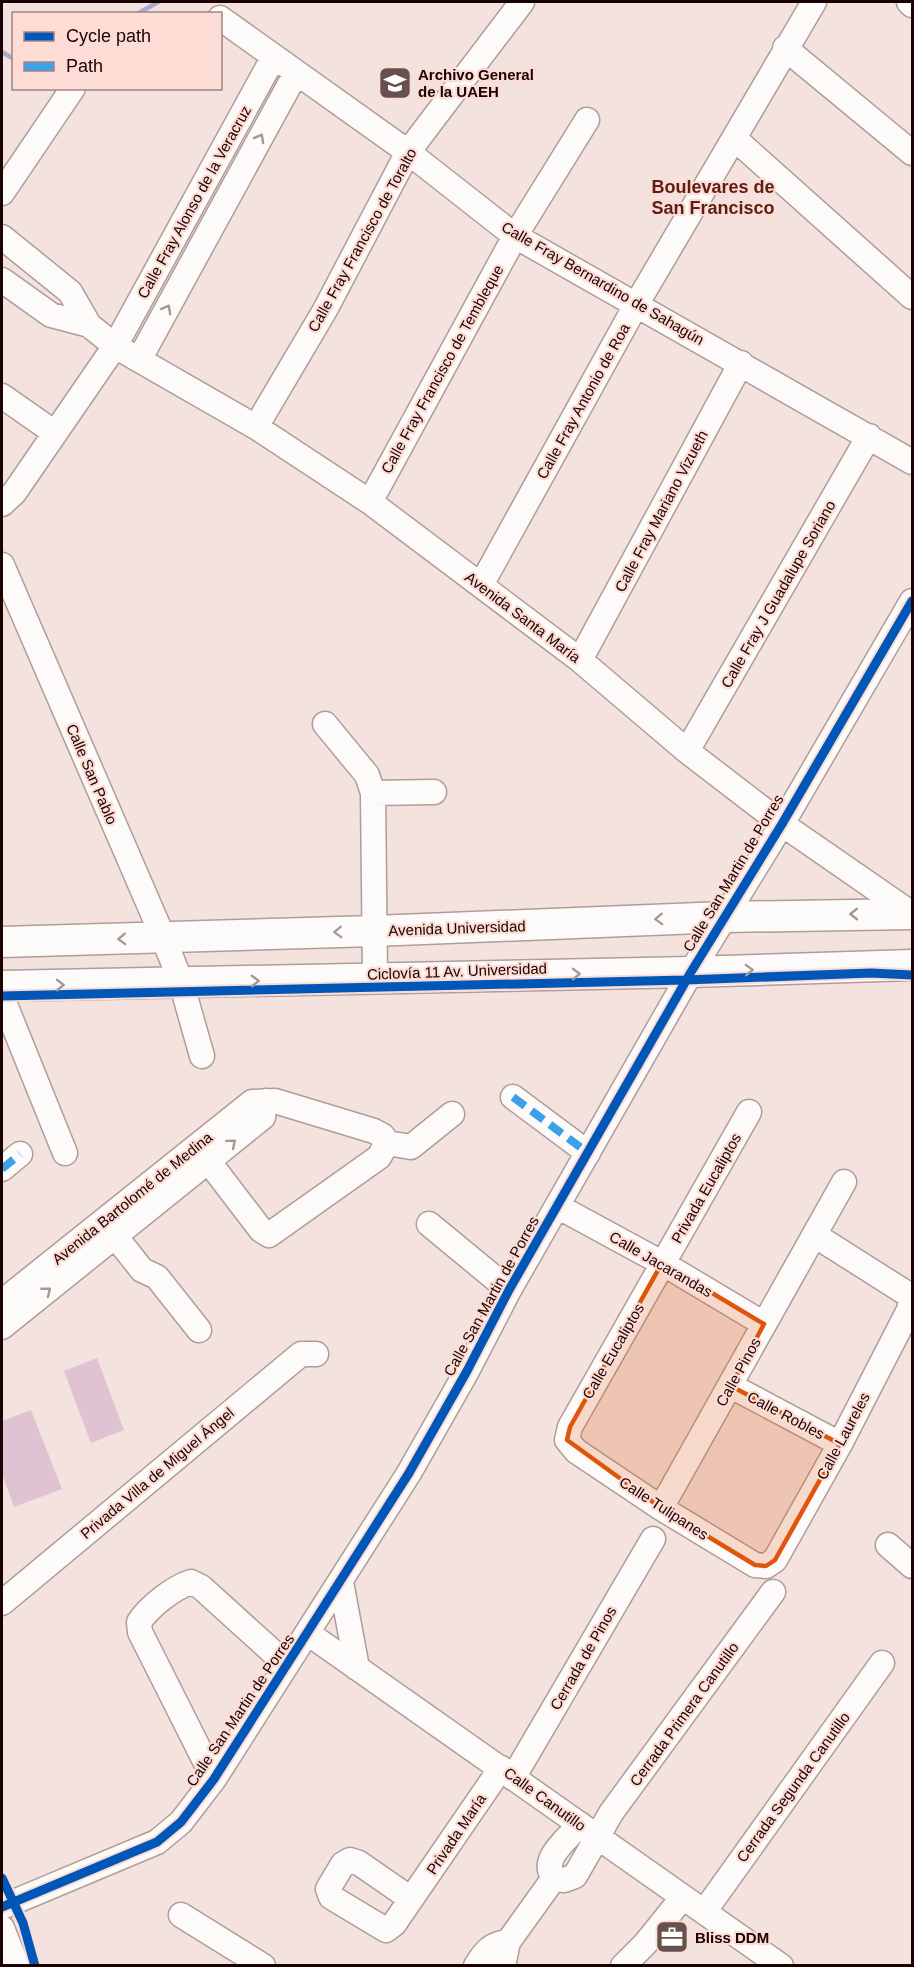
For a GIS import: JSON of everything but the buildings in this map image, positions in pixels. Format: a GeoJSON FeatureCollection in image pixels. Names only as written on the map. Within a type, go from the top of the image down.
{"type":"FeatureCollection","features":[{"type":"Feature","properties":{"kind":"main road","name":"Avenida Universidad"},"geometry":{"type":"LineString","coordinates":[[2,942],[374,931],[724,916],[912,914]]}},
{"type":"Feature","properties":{"kind":"main road"},"geometry":{"type":"LineString","coordinates":[[304,933],[305,980]]}},
{"type":"Feature","properties":{"kind":"main road"},"geometry":{"type":"LineString","coordinates":[[2,986],[690,972],[912,965]]}},
{"type":"Feature","properties":{"kind":"street","name":"Calle Fray Francisco de Toralto"},"geometry":{"type":"LineString","coordinates":[[256,427],[325,310],[408,152],[522,2]]}},
{"type":"Feature","properties":{"kind":"street","name":"Calle Fray Antonio de Roa"},"geometry":{"type":"LineString","coordinates":[[481,585],[636,304],[814,2]]}},
{"type":"Feature","properties":{"kind":"street"},"geometry":{"type":"LineString","coordinates":[[909,2],[912,5]]}},
{"type":"Feature","properties":{"kind":"street","name":"Calle Fray Bernardino de Sahagún"},"geometry":{"type":"LineString","coordinates":[[222,20],[408,152],[515,236],[912,462]]}},
{"type":"Feature","properties":{"kind":"street"},"geometry":{"type":"LineString","coordinates":[[785,48],[912,153]]}},
{"type":"Feature","properties":{"kind":"street","name":"Calle Fray Alonso de la Veracruz"},"geometry":{"type":"LineString","coordinates":[[2,504],[14,493],[115,346],[273,58]]}},
{"type":"Feature","properties":{"kind":"street","name":"Calle Fray Alonso de la Veracruz"},"geometry":{"type":"LineString","coordinates":[[139,360],[296,73]]}},
{"type":"Feature","properties":{"kind":"street"},"geometry":{"type":"LineString","coordinates":[[2,193],[72,90]]}},
{"type":"Feature","properties":{"kind":"street","name":"Calle Fray Francisco de Tembleque"},"geometry":{"type":"LineString","coordinates":[[370,502],[515,236],[587,120]]}},
{"type":"Feature","properties":{"kind":"street"},"geometry":{"type":"LineString","coordinates":[[734,138],[912,297]]}},
{"type":"Feature","properties":{"kind":"street"},"geometry":{"type":"LineString","coordinates":[[2,237],[70,292],[88,325]]}},
{"type":"Feature","properties":{"kind":"street"},"geometry":{"type":"LineString","coordinates":[[2,280],[51,315],[88,325]]}},
{"type":"Feature","properties":{"kind":"street","name":"Avenida Santa María"},"geometry":{"type":"LineString","coordinates":[[88,325],[115,346],[256,427],[370,502],[580,660],[687,751],[782,824],[912,914]]}},
{"type":"Feature","properties":{"kind":"street","name":"Calle Fray Mariano Vizueth"},"geometry":{"type":"LineString","coordinates":[[580,660],[741,363]]}},
{"type":"Feature","properties":{"kind":"street"},"geometry":{"type":"LineString","coordinates":[[2,396],[55,433]]}},
{"type":"Feature","properties":{"kind":"street","name":"Calle Fray J Guadalupe Soriano"},"geometry":{"type":"LineString","coordinates":[[687,751],[869,436]]}},
{"type":"Feature","properties":{"kind":"street","name":"Calle San Pablo"},"geometry":{"type":"LineString","coordinates":[[2,566],[181,982],[202,1056]]}},
{"type":"Feature","properties":{"kind":"street","name":"Calle San Martin de Porres"},"geometry":{"type":"LineString","coordinates":[[2,1907],[157,1842],[181,1822],[214,1779],[286,1664],[309,1634],[409,1473],[467,1371],[509,1290],[690,972],[782,824],[912,601]]}},
{"type":"Feature","properties":{"kind":"street"},"geometry":{"type":"LineString","coordinates":[[325,724],[367,775],[373,793],[375,978]]}},
{"type":"Feature","properties":{"kind":"street"},"geometry":{"type":"LineString","coordinates":[[373,793],[434,792]]}},
{"type":"Feature","properties":{"kind":"street"},"geometry":{"type":"LineString","coordinates":[[2,996],[65,1153]]}},
{"type":"Feature","properties":{"kind":"street"},"geometry":{"type":"LineString","coordinates":[[513,1096],[588,1153]]}},
{"type":"Feature","properties":{"kind":"street"},"geometry":{"type":"LineString","coordinates":[[265,1101],[275,1101],[374,1131],[383,1136],[387,1143],[411,1148],[452,1114]]}},
{"type":"Feature","properties":{"kind":"street","name":"Avenida Bartolomé de Medina"},"geometry":{"type":"LineString","coordinates":[[2,1302],[252,1102],[265,1101],[263,1117],[2,1327]]}},
{"type":"Feature","properties":{"kind":"street","name":"Privada Eucaliptos"},"geometry":{"type":"LineString","coordinates":[[662,1263],[749,1112]]}},
{"type":"Feature","properties":{"kind":"street","name":"Avenida Bartolomé de Medina"},"geometry":{"type":"LineString","coordinates":[[209,1162],[261,1230],[268,1235],[379,1157],[387,1143]]}},
{"type":"Feature","properties":{"kind":"street","name":"Calle Pinos"},"geometry":{"type":"LineString","coordinates":[[661,1508],[816,1236],[844,1182]]}},
{"type":"Feature","properties":{"kind":"street","name":"Calle Jacarandas"},"geometry":{"type":"LineString","coordinates":[[557,1206],[662,1263],[764,1324]]}},
{"type":"Feature","properties":{"kind":"street"},"geometry":{"type":"LineString","coordinates":[[429,1224],[509,1290]]}},
{"type":"Feature","properties":{"kind":"street"},"geometry":{"type":"LineString","coordinates":[[115,1236],[142,1270],[157,1277],[199,1330]]}},
{"type":"Feature","properties":{"kind":"street"},"geometry":{"type":"LineString","coordinates":[[816,1236],[906,1293],[911,1300]]}},
{"type":"Feature","properties":{"kind":"street","name":"Calle Eucaliptos"},"geometry":{"type":"LineString","coordinates":[[567,1440],[570,1426],[662,1263]]}},
{"type":"Feature","properties":{"kind":"street","name":"Calle Laureles"},"geometry":{"type":"LineString","coordinates":[[766,1566],[775,1560],[840,1444],[909,1310],[911,1300]]}},
{"type":"Feature","properties":{"kind":"street","name":"Privada Villa de Miguel Ángel"},"geometry":{"type":"LineString","coordinates":[[2,1603],[301,1354],[316,1354]]}},
{"type":"Feature","properties":{"kind":"street","name":"Calle Robles"},"geometry":{"type":"LineString","coordinates":[[731,1386],[840,1444]]}},
{"type":"Feature","properties":{"kind":"street","name":"Calle Tulipanes"},"geometry":{"type":"LineString","coordinates":[[567,1440],[576,1451],[661,1508],[755,1565],[766,1566]]}},
{"type":"Feature","properties":{"kind":"street","name":"Cerrada de Pinos"},"geometry":{"type":"LineString","coordinates":[[507,1773],[653,1539]]}},
{"type":"Feature","properties":{"kind":"street"},"geometry":{"type":"LineString","coordinates":[[888,1545],[912,1566]]}},
{"type":"Feature","properties":{"kind":"street"},"geometry":{"type":"LineString","coordinates":[[214,1779],[140,1632],[139,1622],[182,1585],[191,1581],[286,1664]]}},
{"type":"Feature","properties":{"kind":"street"},"geometry":{"type":"LineString","coordinates":[[341,1582],[357,1668]]}},
{"type":"Feature","properties":{"kind":"street","name":"Cerrada Primera Canutillo"},"geometry":{"type":"LineString","coordinates":[[506,1954],[554,1878],[549,1867],[551,1857],[612,1813],[773,1592]]}},
{"type":"Feature","properties":{"kind":"street","name":"Calle Canutillo"},"geometry":{"type":"LineString","coordinates":[[309,1634],[704,1912],[758,1958],[781,1965]]}},
{"type":"Feature","properties":{"kind":"street","name":"Cerrada Segunda Canutillo"},"geometry":{"type":"LineString","coordinates":[[704,1912],[882,1663]]}},
{"type":"Feature","properties":{"kind":"street","name":"Privada María"},"geometry":{"type":"LineString","coordinates":[[411,1899],[507,1773]]}},
{"type":"Feature","properties":{"kind":"street"},"geometry":{"type":"LineString","coordinates":[[623,1965],[642,1954],[683,1897]]}},
{"type":"Feature","properties":{"kind":"street"},"geometry":{"type":"LineString","coordinates":[[181,1915],[263,1965]]}},
{"type":"Feature","properties":{"kind":"street"},"geometry":{"type":"LineString","coordinates":[[2,1928],[17,1965]]}},
{"type":"Feature","properties":{"kind":"street"},"geometry":{"type":"LineString","coordinates":[[476,1965],[487,1950],[495,1944],[506,1954]]}},
{"type":"Feature","properties":{"kind":"highlighted area"},"geometry":{"type":"Polygon","coordinates":[[[662,1263],[764,1324],[731,1386],[840,1444],[775,1560],[766,1566],[755,1565],[661,1508],[567,1440],[570,1427],[662,1263]]]}},
{"type":"Feature","properties":{"kind":"shaded area"},"geometry":{"type":"Polygon","coordinates":[[[97,1358],[124,1430],[91,1443],[64,1371],[97,1358]]]}},
{"type":"Feature","properties":{"kind":"shaded area"},"geometry":{"type":"Polygon","coordinates":[[[31,1410],[62,1489],[14,1507],[2,1474],[2,1421],[31,1410]]]}},
{"type":"Feature","properties":{"kind":"waterway"},"geometry":{"type":"LineString","coordinates":[[140,12],[158,2]]}},
{"type":"Feature","properties":{"kind":"waterway"},"geometry":{"type":"LineString","coordinates":[[2,52],[12,58]]}},
{"type":"Feature","properties":{"kind":"marked path"},"geometry":{"type":"LineString","coordinates":[[513,1097],[588,1153]]}},
{"type":"Feature","properties":{"kind":"marked path"},"geometry":{"type":"LineString","coordinates":[[2,1169],[20,1154]]}},
{"type":"Feature","properties":{"kind":"cycle path"},"geometry":{"type":"LineString","coordinates":[[2,1907],[157,1842],[181,1822],[214,1779],[409,1473],[467,1371],[509,1290],[691,972],[782,824],[912,601]]}},
{"type":"Feature","properties":{"kind":"cycle path","name":"Ciclovía 11 Av. Universidad"},"geometry":{"type":"LineString","coordinates":[[2,996],[686,980],[871,973],[912,975]]}},
{"type":"Feature","properties":{"kind":"cycle path"},"geometry":{"type":"LineString","coordinates":[[2,1878],[23,1923],[35,1966]]}},
{"type":"Feature","properties":{"kind":"place","name":"Archivo General de la UAEH"},"geometry":{"type":"Point","coordinates":[395,83]}},
{"type":"Feature","properties":{"kind":"place","name":"Bliss DDM"},"geometry":{"type":"Point","coordinates":[672,1937]}},
{"type":"Feature","properties":{"kind":"district","name":"Boulevares de San Francisco"},"geometry":{"type":"Point","coordinates":[713,198]}}]}
